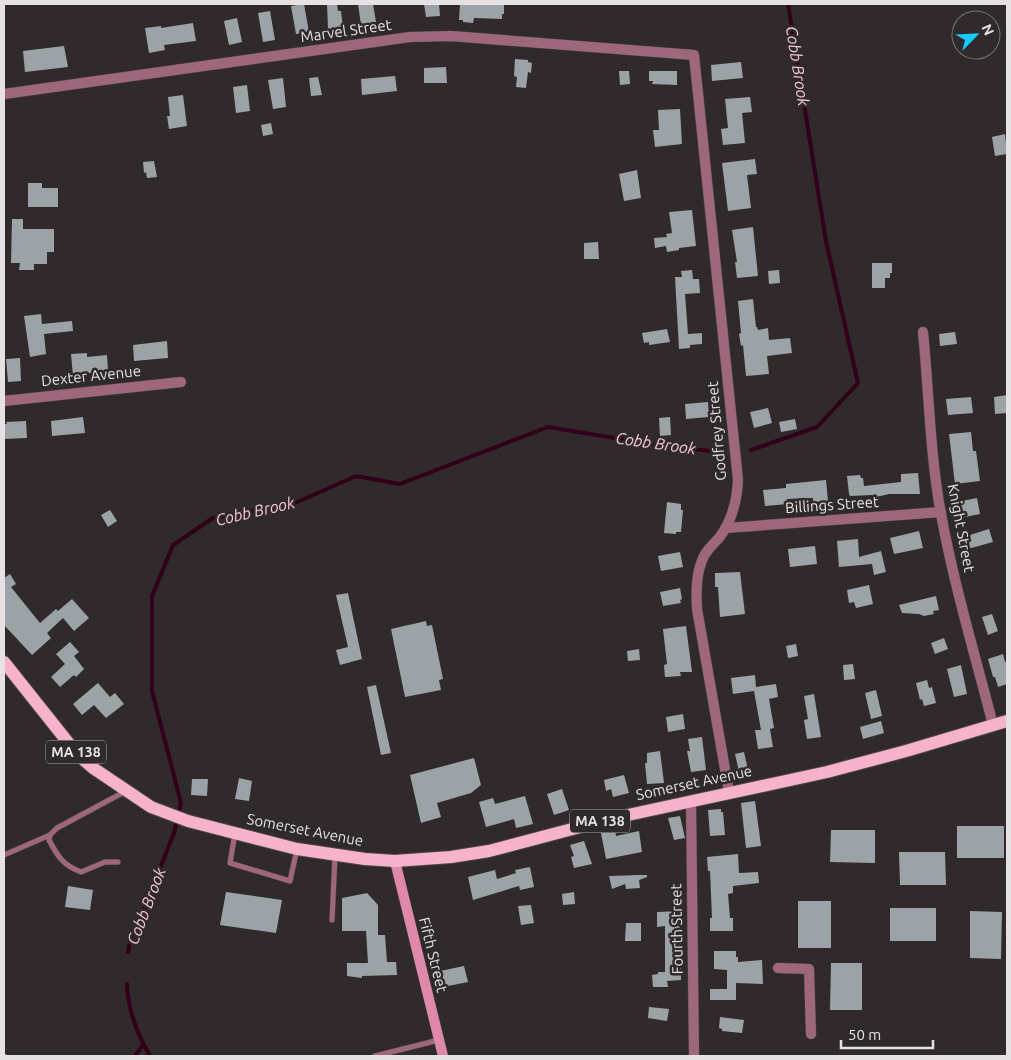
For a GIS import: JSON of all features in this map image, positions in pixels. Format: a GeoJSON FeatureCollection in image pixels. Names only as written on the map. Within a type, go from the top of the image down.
{"type":"FeatureCollection","features":[{"type":"Feature","properties":{"kind":"main road","name":"Somerset Avenue"},"geometry":{"type":"LineString","coordinates":[[4,662],[78,755],[93,768],[151,807],[188,821],[297,849],[395,861],[442,858],[489,851],[614,818],[827,772],[1007,721]]}},
{"type":"Feature","properties":{"kind":"street","name":"Marvel Street"},"geometry":{"type":"LineString","coordinates":[[4,94],[410,38],[451,36],[694,55]]}},
{"type":"Feature","properties":{"kind":"street","name":"Godfrey Street"},"geometry":{"type":"LineString","coordinates":[[694,55],[738,480],[738,496],[735,507],[726,528],[704,556],[697,578],[696,590],[697,609],[729,792]]}},
{"type":"Feature","properties":{"kind":"street","name":"Knight Street"},"geometry":{"type":"LineString","coordinates":[[924,332],[936,482],[941,512],[949,555],[993,725]]}},
{"type":"Feature","properties":{"kind":"street","name":"Dexter Avenue"},"geometry":{"type":"LineString","coordinates":[[4,401],[181,382]]}},
{"type":"Feature","properties":{"kind":"street","name":"Billings Street"},"geometry":{"type":"LineString","coordinates":[[726,528],[941,512]]}},
{"type":"Feature","properties":{"kind":"street","name":"Fourth Street"},"geometry":{"type":"LineString","coordinates":[[691,801],[694,1056]]}},
{"type":"Feature","properties":{"kind":"street","name":"Fifth Street"},"geometry":{"type":"LineString","coordinates":[[395,861],[443,1056]]}},
{"type":"Feature","properties":{"kind":"street"},"geometry":{"type":"LineString","coordinates":[[778,968],[808,969],[811,1034]]}},
{"type":"Feature","properties":{"kind":"lane"},"geometry":{"type":"LineString","coordinates":[[4,855],[50,834],[57,828],[126,791]]}},
{"type":"Feature","properties":{"kind":"lane"},"geometry":{"type":"LineString","coordinates":[[235,833],[230,863],[290,881],[297,849]]}},
{"type":"Feature","properties":{"kind":"lane"},"geometry":{"type":"LineString","coordinates":[[50,834],[49,840],[56,853],[67,866],[81,872],[105,862],[118,862]]}},
{"type":"Feature","properties":{"kind":"lane"},"geometry":{"type":"LineString","coordinates":[[332,920],[335,855]]}},
{"type":"Feature","properties":{"kind":"lane"},"geometry":{"type":"LineString","coordinates":[[376,1056],[439,1040]]}},
{"type":"Feature","properties":{"kind":"building"},"geometry":{"type":"Polygon","coordinates":[[[304,4],[309,32],[296,34],[291,6],[304,4]]]}},
{"type":"Feature","properties":{"kind":"building"},"geometry":{"type":"Polygon","coordinates":[[[327,4],[337,4],[338,11],[341,11],[343,28],[340,28],[341,31],[331,32],[328,29],[327,4]]]}},
{"type":"Feature","properties":{"kind":"building"},"geometry":{"type":"Polygon","coordinates":[[[358,4],[373,4],[376,22],[361,25],[358,4]]]}},
{"type":"Feature","properties":{"kind":"building"},"geometry":{"type":"Polygon","coordinates":[[[424,4],[439,4],[440,16],[426,17],[424,4]]]}},
{"type":"Feature","properties":{"kind":"building"},"geometry":{"type":"Polygon","coordinates":[[[460,4],[504,5],[504,14],[502,14],[502,19],[474,18],[473,23],[463,22],[463,20],[459,20],[460,4]]]}},
{"type":"Feature","properties":{"kind":"building"},"geometry":{"type":"Polygon","coordinates":[[[270,11],[275,40],[263,42],[258,13],[270,11]]]}},
{"type":"Feature","properties":{"kind":"building"},"geometry":{"type":"Polygon","coordinates":[[[237,18],[242,42],[229,45],[224,21],[237,18]]]}},
{"type":"Feature","properties":{"kind":"building"},"geometry":{"type":"Polygon","coordinates":[[[193,23],[196,41],[164,45],[165,50],[149,53],[145,28],[161,26],[161,28],[193,23]]]}},
{"type":"Feature","properties":{"kind":"building"},"geometry":{"type":"Polygon","coordinates":[[[64,46],[68,67],[25,72],[23,51],[64,46]]]}},
{"type":"Feature","properties":{"kind":"building"},"geometry":{"type":"Polygon","coordinates":[[[515,59],[528,60],[528,62],[532,63],[531,73],[528,72],[526,88],[516,87],[517,77],[514,76],[515,59]]]}},
{"type":"Feature","properties":{"kind":"building"},"geometry":{"type":"Polygon","coordinates":[[[741,62],[743,78],[712,81],[711,65],[741,62]]]}},
{"type":"Feature","properties":{"kind":"building"},"geometry":{"type":"Polygon","coordinates":[[[446,67],[447,83],[424,83],[424,68],[446,67]]]}},
{"type":"Feature","properties":{"kind":"building"},"geometry":{"type":"Polygon","coordinates":[[[619,71],[629,71],[630,84],[620,85],[619,71]]]}},
{"type":"Feature","properties":{"kind":"building"},"geometry":{"type":"Polygon","coordinates":[[[649,71],[677,71],[677,85],[652,84],[653,81],[649,81],[649,71]]]}},
{"type":"Feature","properties":{"kind":"building"},"geometry":{"type":"Polygon","coordinates":[[[395,76],[397,91],[362,95],[361,79],[395,76]]]}},
{"type":"Feature","properties":{"kind":"building"},"geometry":{"type":"Polygon","coordinates":[[[318,77],[322,95],[311,96],[309,78],[318,77]]]}},
{"type":"Feature","properties":{"kind":"building"},"geometry":{"type":"Polygon","coordinates":[[[283,78],[286,107],[273,109],[268,80],[283,78]]]}},
{"type":"Feature","properties":{"kind":"building"},"geometry":{"type":"Polygon","coordinates":[[[247,85],[250,111],[236,113],[233,87],[247,85]]]}},
{"type":"Feature","properties":{"kind":"building"},"geometry":{"type":"Polygon","coordinates":[[[183,95],[187,126],[169,129],[167,116],[170,116],[168,97],[183,95]]]}},
{"type":"Feature","properties":{"kind":"building"},"geometry":{"type":"Polygon","coordinates":[[[750,97],[752,112],[742,113],[745,143],[723,145],[721,129],[728,128],[725,99],[750,97]]]}},
{"type":"Feature","properties":{"kind":"building"},"geometry":{"type":"Polygon","coordinates":[[[680,109],[682,144],[655,147],[653,130],[659,130],[658,110],[680,109]]]}},
{"type":"Feature","properties":{"kind":"building"},"geometry":{"type":"Polygon","coordinates":[[[271,123],[273,134],[263,136],[261,125],[271,123]]]}},
{"type":"Feature","properties":{"kind":"building"},"geometry":{"type":"Polygon","coordinates":[[[1005,134],[1007,154],[995,156],[992,137],[1005,134]]]}},
{"type":"Feature","properties":{"kind":"building"},"geometry":{"type":"Polygon","coordinates":[[[755,159],[757,174],[747,175],[751,208],[728,211],[722,163],[755,159]]]}},
{"type":"Feature","properties":{"kind":"building"},"geometry":{"type":"Polygon","coordinates":[[[154,161],[157,177],[147,178],[146,172],[144,173],[143,162],[154,161]]]}},
{"type":"Feature","properties":{"kind":"building"},"geometry":{"type":"Polygon","coordinates":[[[637,170],[641,198],[624,201],[619,174],[637,170]]]}},
{"type":"Feature","properties":{"kind":"building"},"geometry":{"type":"Polygon","coordinates":[[[28,183],[42,183],[42,188],[58,188],[58,207],[28,207],[28,183]]]}},
{"type":"Feature","properties":{"kind":"building"},"geometry":{"type":"Polygon","coordinates":[[[692,210],[696,246],[667,252],[666,246],[655,248],[654,238],[667,237],[666,234],[672,233],[669,212],[692,210]]]}},
{"type":"Feature","properties":{"kind":"building"},"geometry":{"type":"Polygon","coordinates":[[[12,219],[23,219],[23,229],[54,229],[54,252],[47,252],[47,264],[34,264],[34,270],[19,270],[20,263],[11,263],[12,219]]]}},
{"type":"Feature","properties":{"kind":"building"},"geometry":{"type":"Polygon","coordinates":[[[753,227],[758,276],[737,278],[735,262],[737,262],[732,230],[753,227]]]}},
{"type":"Feature","properties":{"kind":"building"},"geometry":{"type":"Polygon","coordinates":[[[598,242],[599,259],[584,259],[584,243],[598,242]]]}},
{"type":"Feature","properties":{"kind":"building"},"geometry":{"type":"Polygon","coordinates":[[[872,263],[892,263],[890,278],[885,278],[885,288],[872,288],[872,263]]]}},
{"type":"Feature","properties":{"kind":"building"},"geometry":{"type":"Polygon","coordinates":[[[692,270],[693,279],[699,279],[700,293],[685,294],[688,334],[702,333],[702,344],[690,345],[690,348],[679,349],[675,277],[682,277],[681,271],[692,270]]]}},
{"type":"Feature","properties":{"kind":"building"},"geometry":{"type":"Polygon","coordinates":[[[779,270],[780,283],[769,284],[768,271],[779,270]]]}},
{"type":"Feature","properties":{"kind":"building"},"geometry":{"type":"Polygon","coordinates":[[[753,299],[758,330],[768,328],[769,340],[790,338],[792,353],[767,356],[769,374],[746,376],[743,345],[741,346],[739,334],[741,333],[738,301],[753,299]]]}},
{"type":"Feature","properties":{"kind":"building"},"geometry":{"type":"Polygon","coordinates":[[[41,314],[42,324],[72,321],[73,331],[44,334],[46,354],[30,357],[24,316],[41,314]]]}},
{"type":"Feature","properties":{"kind":"building"},"geometry":{"type":"Polygon","coordinates":[[[667,329],[670,342],[649,345],[649,342],[644,343],[642,333],[667,329]]]}},
{"type":"Feature","properties":{"kind":"building"},"geometry":{"type":"Polygon","coordinates":[[[955,332],[957,344],[940,346],[939,334],[955,332]]]}},
{"type":"Feature","properties":{"kind":"building"},"geometry":{"type":"Polygon","coordinates":[[[167,341],[168,358],[134,361],[133,345],[167,341]]]}},
{"type":"Feature","properties":{"kind":"building"},"geometry":{"type":"Polygon","coordinates":[[[87,353],[87,357],[107,355],[108,370],[73,376],[71,354],[87,353]]]}},
{"type":"Feature","properties":{"kind":"building"},"geometry":{"type":"Polygon","coordinates":[[[20,358],[21,381],[8,382],[6,359],[20,358]]]}},
{"type":"Feature","properties":{"kind":"building"},"geometry":{"type":"Polygon","coordinates":[[[1007,395],[1007,413],[995,414],[994,397],[1007,395]]]}},
{"type":"Feature","properties":{"kind":"building"},"geometry":{"type":"Polygon","coordinates":[[[971,397],[973,413],[948,415],[946,399],[971,397]]]}},
{"type":"Feature","properties":{"kind":"building"},"geometry":{"type":"Polygon","coordinates":[[[708,402],[709,417],[686,419],[685,404],[708,402]]]}},
{"type":"Feature","properties":{"kind":"building"},"geometry":{"type":"Polygon","coordinates":[[[768,408],[772,423],[754,428],[750,412],[768,408]]]}},
{"type":"Feature","properties":{"kind":"building"},"geometry":{"type":"Polygon","coordinates":[[[83,417],[85,433],[52,436],[51,421],[83,417]]]}},
{"type":"Feature","properties":{"kind":"building"},"geometry":{"type":"Polygon","coordinates":[[[670,417],[671,435],[660,436],[659,418],[670,417]]]}},
{"type":"Feature","properties":{"kind":"building"},"geometry":{"type":"Polygon","coordinates":[[[795,419],[797,429],[781,432],[779,422],[795,419]]]}},
{"type":"Feature","properties":{"kind":"building"},"geometry":{"type":"Polygon","coordinates":[[[26,421],[27,438],[4,439],[4,424],[7,424],[6,422],[26,421]]]}},
{"type":"Feature","properties":{"kind":"building"},"geometry":{"type":"Polygon","coordinates":[[[971,432],[980,481],[955,484],[949,434],[971,432]]]}},
{"type":"Feature","properties":{"kind":"building"},"geometry":{"type":"Polygon","coordinates":[[[918,473],[920,494],[889,494],[872,498],[872,495],[850,496],[849,494],[847,476],[860,475],[863,478],[864,486],[901,482],[901,474],[918,473]]]}},
{"type":"Feature","properties":{"kind":"building"},"geometry":{"type":"Polygon","coordinates":[[[826,480],[828,501],[813,502],[813,498],[787,499],[788,504],[765,506],[763,490],[786,488],[786,484],[826,480]]]}},
{"type":"Feature","properties":{"kind":"building"},"geometry":{"type":"Polygon","coordinates":[[[977,498],[980,514],[960,518],[957,502],[977,498]]]}},
{"type":"Feature","properties":{"kind":"building"},"geometry":{"type":"Polygon","coordinates":[[[667,502],[681,504],[681,510],[683,510],[681,532],[676,532],[676,534],[664,533],[667,502]]]}},
{"type":"Feature","properties":{"kind":"building"},"geometry":{"type":"Polygon","coordinates":[[[110,510],[117,521],[108,527],[101,515],[110,510]]]}},
{"type":"Feature","properties":{"kind":"building"},"geometry":{"type":"Polygon","coordinates":[[[989,529],[993,542],[964,550],[960,538],[989,529]]]}},
{"type":"Feature","properties":{"kind":"building"},"geometry":{"type":"Polygon","coordinates":[[[919,531],[923,548],[894,554],[890,538],[919,531]]]}},
{"type":"Feature","properties":{"kind":"building"},"geometry":{"type":"Polygon","coordinates":[[[858,539],[859,557],[881,551],[886,572],[874,575],[872,564],[839,567],[837,541],[858,539]]]}},
{"type":"Feature","properties":{"kind":"building"},"geometry":{"type":"Polygon","coordinates":[[[815,546],[817,564],[790,567],[788,549],[815,546]]]}},
{"type":"Feature","properties":{"kind":"building"},"geometry":{"type":"Polygon","coordinates":[[[680,552],[683,567],[661,571],[658,556],[680,552]]]}},
{"type":"Feature","properties":{"kind":"building"},"geometry":{"type":"Polygon","coordinates":[[[740,572],[745,614],[720,617],[718,587],[715,587],[715,573],[740,572]]]}},
{"type":"Feature","properties":{"kind":"building"},"geometry":{"type":"Polygon","coordinates":[[[10,574],[16,584],[11,587],[40,623],[56,609],[58,611],[72,599],[89,618],[74,631],[63,618],[47,633],[51,638],[32,655],[4,625],[4,578],[10,574]]]}},
{"type":"Feature","properties":{"kind":"building"},"geometry":{"type":"Polygon","coordinates":[[[869,585],[873,604],[856,608],[854,602],[849,603],[847,590],[869,585]]]}},
{"type":"Feature","properties":{"kind":"building"},"geometry":{"type":"Polygon","coordinates":[[[680,588],[681,603],[663,606],[660,592],[680,588]]]}},
{"type":"Feature","properties":{"kind":"building"},"geometry":{"type":"Polygon","coordinates":[[[348,593],[362,659],[340,665],[336,650],[348,647],[336,595],[348,593]]]}},
{"type":"Feature","properties":{"kind":"building"},"geometry":{"type":"Polygon","coordinates":[[[936,596],[939,610],[933,611],[934,614],[924,616],[902,613],[899,605],[936,596]]]}},
{"type":"Feature","properties":{"kind":"building"},"geometry":{"type":"Polygon","coordinates":[[[992,614],[998,631],[988,635],[982,617],[992,614]]]}},
{"type":"Feature","properties":{"kind":"building"},"geometry":{"type":"Polygon","coordinates":[[[426,621],[427,626],[432,625],[443,679],[439,680],[441,690],[405,697],[391,629],[426,621]]]}},
{"type":"Feature","properties":{"kind":"building"},"geometry":{"type":"Polygon","coordinates":[[[686,626],[692,672],[680,672],[681,676],[665,677],[664,665],[667,664],[663,629],[686,626]]]}},
{"type":"Feature","properties":{"kind":"building"},"geometry":{"type":"Polygon","coordinates":[[[944,638],[948,649],[935,654],[931,643],[944,638]]]}},
{"type":"Feature","properties":{"kind":"building"},"geometry":{"type":"Polygon","coordinates":[[[70,642],[79,652],[74,656],[84,669],[76,677],[74,675],[60,687],[51,677],[65,664],[56,654],[70,642]]]}},
{"type":"Feature","properties":{"kind":"building"},"geometry":{"type":"Polygon","coordinates":[[[796,644],[798,656],[788,658],[786,646],[796,644]]]}},
{"type":"Feature","properties":{"kind":"building"},"geometry":{"type":"Polygon","coordinates":[[[639,649],[640,660],[628,661],[627,651],[639,649]]]}},
{"type":"Feature","properties":{"kind":"building"},"geometry":{"type":"Polygon","coordinates":[[[1003,654],[1005,662],[1007,662],[1007,684],[998,687],[988,659],[1003,654]]]}},
{"type":"Feature","properties":{"kind":"building"},"geometry":{"type":"Polygon","coordinates":[[[853,664],[855,679],[844,680],[843,665],[853,664]]]}},
{"type":"Feature","properties":{"kind":"building"},"geometry":{"type":"Polygon","coordinates":[[[961,665],[967,694],[954,697],[947,669],[961,665]]]}},
{"type":"Feature","properties":{"kind":"building"},"geometry":{"type":"Polygon","coordinates":[[[755,675],[756,687],[776,684],[778,697],[769,699],[774,728],[770,729],[773,747],[758,749],[755,730],[761,730],[754,691],[733,694],[731,678],[755,675]]]}},
{"type":"Feature","properties":{"kind":"building"},"geometry":{"type":"Polygon","coordinates":[[[927,680],[929,688],[932,687],[936,703],[924,706],[922,699],[920,700],[916,683],[927,680]]]}},
{"type":"Feature","properties":{"kind":"building"},"geometry":{"type":"Polygon","coordinates":[[[98,683],[110,697],[115,693],[124,704],[106,718],[94,705],[82,715],[73,704],[98,683]]]}},
{"type":"Feature","properties":{"kind":"building"},"geometry":{"type":"Polygon","coordinates":[[[376,685],[391,753],[381,755],[367,687],[376,685]]]}},
{"type":"Feature","properties":{"kind":"building"},"geometry":{"type":"Polygon","coordinates":[[[876,690],[882,716],[871,719],[865,693],[876,690]]]}},
{"type":"Feature","properties":{"kind":"building"},"geometry":{"type":"Polygon","coordinates":[[[814,694],[821,737],[807,739],[804,720],[808,719],[804,696],[814,694]]]}},
{"type":"Feature","properties":{"kind":"building"},"geometry":{"type":"Polygon","coordinates":[[[683,714],[685,729],[668,732],[666,717],[683,714]]]}},
{"type":"Feature","properties":{"kind":"building"},"geometry":{"type":"Polygon","coordinates":[[[881,721],[884,733],[863,739],[860,727],[881,721]]]}},
{"type":"Feature","properties":{"kind":"building"},"geometry":{"type":"Polygon","coordinates":[[[702,737],[706,770],[691,772],[687,751],[690,751],[688,739],[702,737]]]}},
{"type":"Feature","properties":{"kind":"building"},"geometry":{"type":"Polygon","coordinates":[[[660,751],[664,783],[647,784],[645,763],[647,763],[647,753],[660,751]]]}},
{"type":"Feature","properties":{"kind":"building"},"geometry":{"type":"Polygon","coordinates":[[[744,752],[749,774],[740,776],[735,754],[744,752]]]}},
{"type":"Feature","properties":{"kind":"building"},"geometry":{"type":"Polygon","coordinates":[[[474,758],[481,785],[471,793],[437,803],[441,817],[421,823],[410,775],[474,758]]]}},
{"type":"Feature","properties":{"kind":"building"},"geometry":{"type":"Polygon","coordinates":[[[624,775],[629,793],[613,797],[611,789],[606,791],[604,780],[624,775]]]}},
{"type":"Feature","properties":{"kind":"building"},"geometry":{"type":"Polygon","coordinates":[[[239,778],[252,781],[249,801],[235,799],[239,778]]]}},
{"type":"Feature","properties":{"kind":"building"},"geometry":{"type":"Polygon","coordinates":[[[192,779],[208,779],[207,796],[191,795],[192,779]]]}},
{"type":"Feature","properties":{"kind":"building"},"geometry":{"type":"Polygon","coordinates":[[[562,789],[569,810],[554,815],[547,794],[562,789]]]}},
{"type":"Feature","properties":{"kind":"building"},"geometry":{"type":"Polygon","coordinates":[[[525,796],[533,824],[516,828],[514,819],[486,827],[479,802],[493,798],[495,804],[525,796]]]}},
{"type":"Feature","properties":{"kind":"building"},"geometry":{"type":"Polygon","coordinates":[[[755,801],[761,846],[746,848],[741,803],[755,801]]]}},
{"type":"Feature","properties":{"kind":"building"},"geometry":{"type":"Polygon","coordinates":[[[721,809],[721,812],[723,812],[725,835],[710,836],[708,810],[721,809]]]}},
{"type":"Feature","properties":{"kind":"building"},"geometry":{"type":"Polygon","coordinates":[[[680,816],[685,838],[674,840],[668,818],[680,816]]]}},
{"type":"Feature","properties":{"kind":"building"},"geometry":{"type":"Polygon","coordinates":[[[957,826],[1004,826],[1004,858],[957,858],[957,826]]]}},
{"type":"Feature","properties":{"kind":"building"},"geometry":{"type":"Polygon","coordinates":[[[615,830],[616,836],[639,831],[642,852],[606,859],[601,833],[615,830]]]}},
{"type":"Feature","properties":{"kind":"building"},"geometry":{"type":"Polygon","coordinates":[[[831,830],[875,830],[875,863],[830,862],[831,830]]]}},
{"type":"Feature","properties":{"kind":"building"},"geometry":{"type":"Polygon","coordinates":[[[584,841],[592,864],[574,868],[571,857],[574,856],[570,845],[584,841]]]}},
{"type":"Feature","properties":{"kind":"building"},"geometry":{"type":"Polygon","coordinates":[[[899,852],[945,852],[946,885],[900,885],[899,852]]]}},
{"type":"Feature","properties":{"kind":"building"},"geometry":{"type":"Polygon","coordinates":[[[738,854],[739,873],[758,872],[759,883],[733,886],[733,893],[728,894],[730,918],[733,918],[733,931],[710,931],[710,918],[712,918],[710,871],[708,871],[707,857],[738,854]]]}},
{"type":"Feature","properties":{"kind":"building"},"geometry":{"type":"Polygon","coordinates":[[[530,867],[534,887],[520,890],[519,886],[473,900],[468,877],[495,870],[497,879],[516,873],[515,870],[530,867]]]}},
{"type":"Feature","properties":{"kind":"building"},"geometry":{"type":"Polygon","coordinates":[[[647,875],[647,877],[639,880],[640,888],[626,889],[625,884],[612,889],[609,876],[647,875]]]}},
{"type":"Feature","properties":{"kind":"building"},"geometry":{"type":"Polygon","coordinates":[[[68,886],[93,890],[90,910],[65,907],[68,886]]]}},
{"type":"Feature","properties":{"kind":"building"},"geometry":{"type":"Polygon","coordinates":[[[226,892],[282,900],[276,933],[220,925],[226,892]]]}},
{"type":"Feature","properties":{"kind":"building"},"geometry":{"type":"Polygon","coordinates":[[[574,892],[575,904],[563,905],[562,894],[574,892]]]}},
{"type":"Feature","properties":{"kind":"building"},"geometry":{"type":"Polygon","coordinates":[[[367,893],[378,905],[378,935],[385,935],[387,962],[396,962],[397,975],[362,976],[362,978],[347,976],[347,963],[368,963],[366,931],[342,931],[342,898],[367,893]]]}},
{"type":"Feature","properties":{"kind":"building"},"geometry":{"type":"Polygon","coordinates":[[[798,901],[831,901],[831,948],[798,948],[798,901]]]}},
{"type":"Feature","properties":{"kind":"building"},"geometry":{"type":"Polygon","coordinates":[[[531,905],[534,923],[521,925],[518,906],[531,905]]]}},
{"type":"Feature","properties":{"kind":"building"},"geometry":{"type":"Polygon","coordinates":[[[890,908],[936,908],[936,941],[890,941],[890,908]]]}},
{"type":"Feature","properties":{"kind":"building"},"geometry":{"type":"Polygon","coordinates":[[[683,911],[683,926],[680,926],[681,980],[667,981],[668,987],[653,987],[652,975],[658,974],[658,972],[665,972],[665,926],[657,927],[657,912],[683,911]]]}},
{"type":"Feature","properties":{"kind":"building"},"geometry":{"type":"Polygon","coordinates":[[[970,911],[1002,912],[1001,959],[970,958],[970,911]]]}},
{"type":"Feature","properties":{"kind":"building"},"geometry":{"type":"Polygon","coordinates":[[[626,923],[641,923],[641,941],[625,941],[626,923]]]}},
{"type":"Feature","properties":{"kind":"building"},"geometry":{"type":"Polygon","coordinates":[[[714,951],[736,951],[738,962],[762,960],[763,984],[736,983],[736,1000],[710,1000],[710,989],[727,989],[727,970],[714,969],[714,951]]]}},
{"type":"Feature","properties":{"kind":"building"},"geometry":{"type":"Polygon","coordinates":[[[831,963],[862,963],[862,1010],[830,1010],[831,963]]]}},
{"type":"Feature","properties":{"kind":"building"},"geometry":{"type":"Polygon","coordinates":[[[464,966],[468,982],[443,987],[440,971],[464,966]]]}},
{"type":"Feature","properties":{"kind":"building"},"geometry":{"type":"Polygon","coordinates":[[[649,1007],[669,1009],[667,1021],[648,1018],[649,1007]]]}},
{"type":"Feature","properties":{"kind":"building"},"geometry":{"type":"Polygon","coordinates":[[[720,1017],[744,1020],[742,1033],[722,1031],[719,1028],[720,1017]]]}},
{"type":"Feature","properties":{"kind":"waterway","name":"Cobb Brook"},"geometry":{"type":"LineString","coordinates":[[751,450],[817,427],[858,383],[826,241],[788,4]]}},
{"type":"Feature","properties":{"kind":"waterway","name":"Cobb Brook"},"geometry":{"type":"LineString","coordinates":[[128,952],[132,934],[174,833],[181,803],[152,691],[152,596],[173,545],[213,518],[295,503],[356,476],[400,484],[548,427],[657,445],[720,452]]}},
{"type":"Feature","properties":{"kind":"waterway","name":"Cobb Brook"},"geometry":{"type":"LineString","coordinates":[[127,984],[134,1022],[150,1056]]}},
{"type":"Feature","properties":{"kind":"waterway"},"geometry":{"type":"LineString","coordinates":[[135,1056],[143,1045]]}}]}
